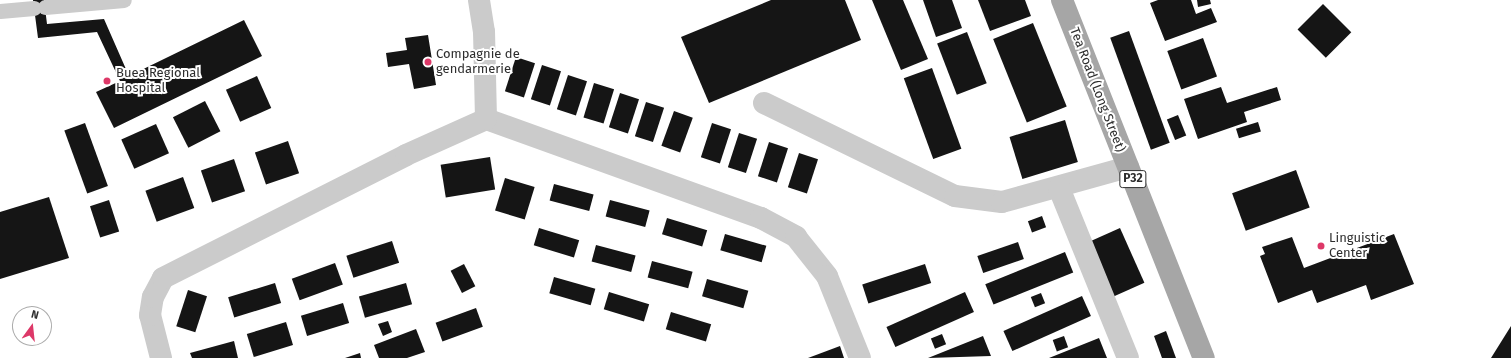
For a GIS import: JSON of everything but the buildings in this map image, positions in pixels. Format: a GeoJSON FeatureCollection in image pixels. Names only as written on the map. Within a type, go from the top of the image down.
{"type":"FeatureCollection","features":[{"type":"Feature","properties":{"kind":"main road","name":"Tea Road (Long Street)"},"geometry":{"type":"LineString","coordinates":[[1062,0],[1204,358]]}},
{"type":"Feature","properties":{"kind":"street"},"geometry":{"type":"LineString","coordinates":[[479,0],[484,32],[486,118]]}},
{"type":"Feature","properties":{"kind":"street"},"geometry":{"type":"LineString","coordinates":[[764,103],[955,196],[1002,202],[1059,188],[1128,167]]}},
{"type":"Feature","properties":{"kind":"street"},"geometry":{"type":"LineString","coordinates":[[161,358],[150,314],[153,296],[163,278],[406,155],[486,118],[761,218],[796,236],[827,276],[860,358]]}},
{"type":"Feature","properties":{"kind":"street"},"geometry":{"type":"LineString","coordinates":[[1059,188],[1128,358]]}},
{"type":"Feature","properties":{"kind":"lane"},"geometry":{"type":"LineString","coordinates":[[0,11],[124,0]]}},
{"type":"Feature","properties":{"kind":"place","name":"Compagnie de gendarmerie"},"geometry":{"type":"Point","coordinates":[428,62]}},
{"type":"Feature","properties":{"kind":"place","name":"Buea Regional Hospital"},"geometry":{"type":"Point","coordinates":[107,81]}},
{"type":"Feature","properties":{"kind":"place","name":"Linguistic Center"},"geometry":{"type":"Point","coordinates":[1321,246]}}]}
